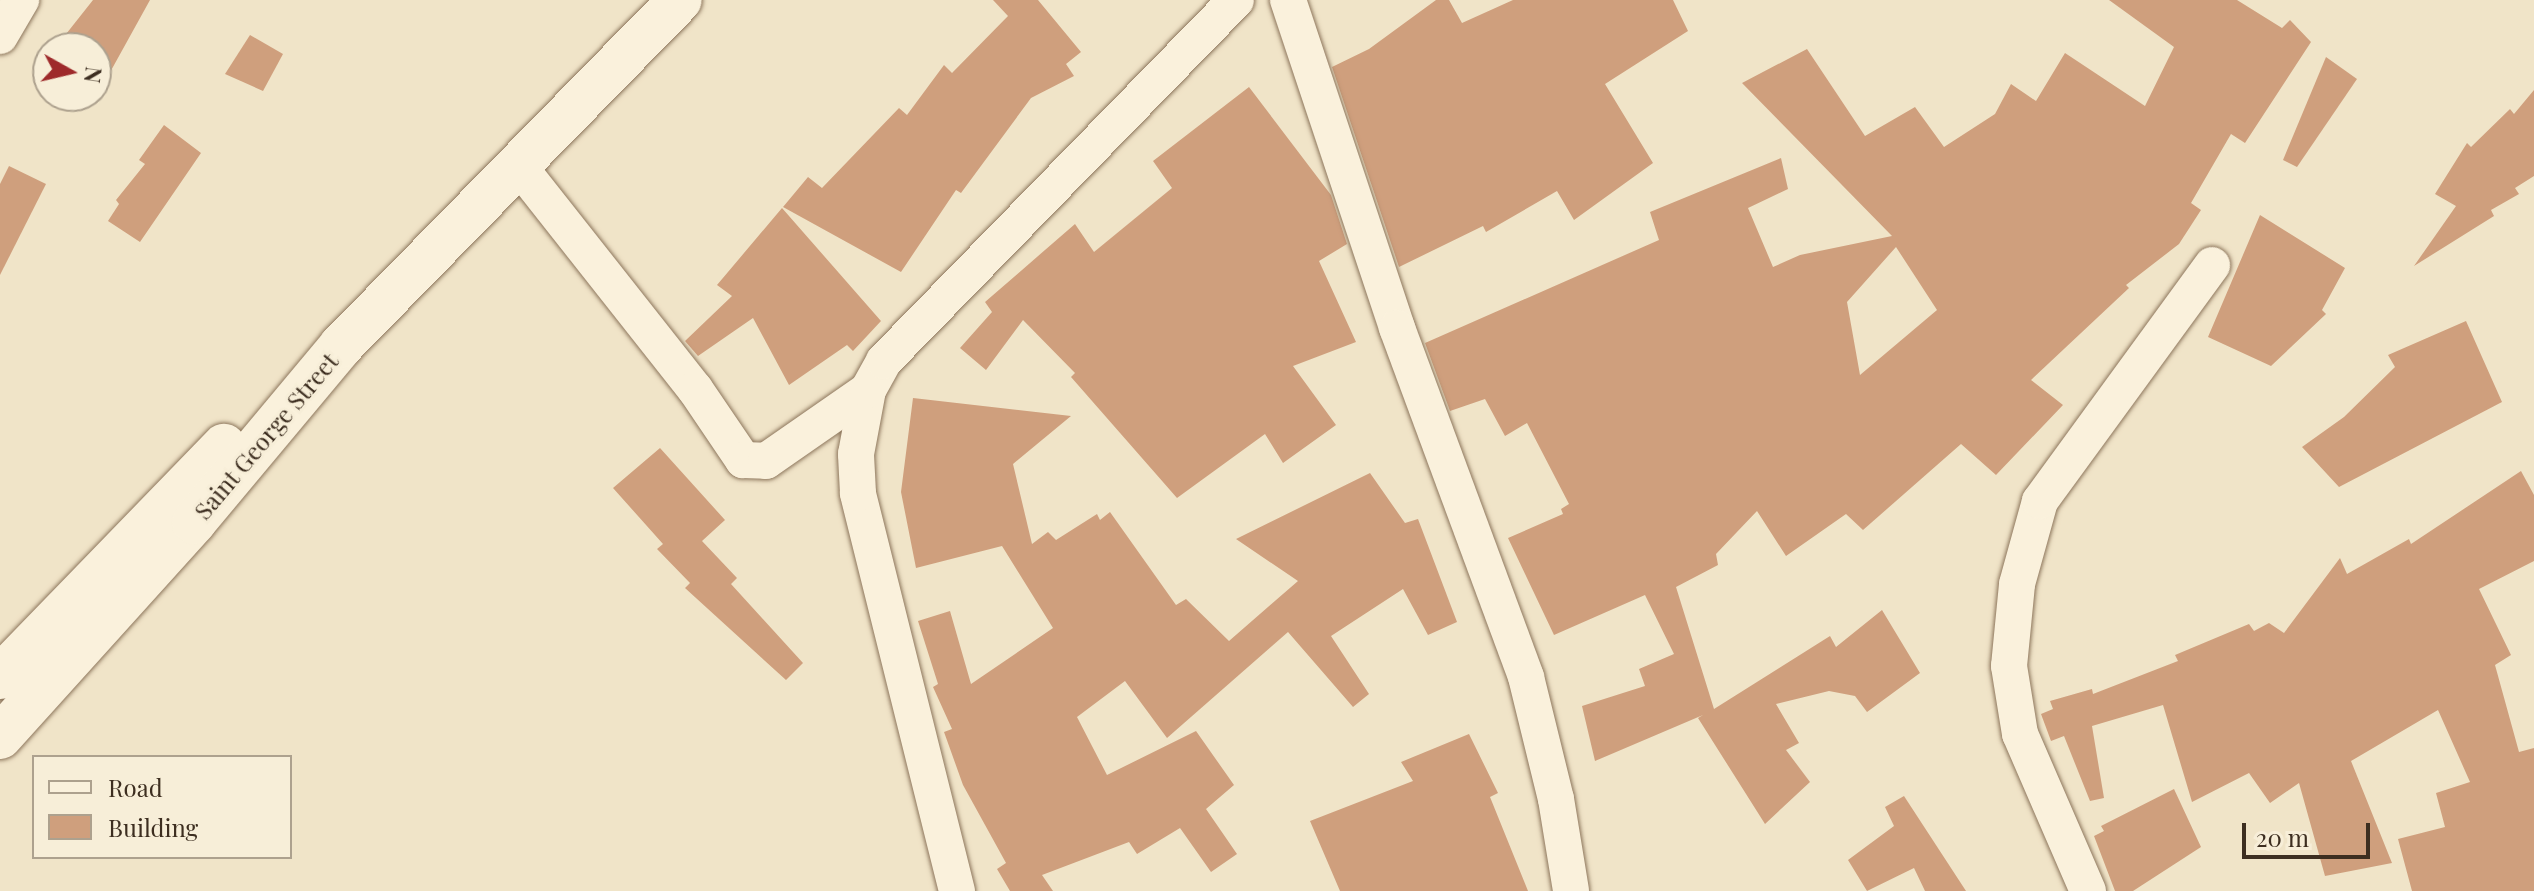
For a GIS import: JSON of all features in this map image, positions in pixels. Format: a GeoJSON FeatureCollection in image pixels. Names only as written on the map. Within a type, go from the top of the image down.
{"type":"FeatureCollection","features":[{"type":"Feature","properties":{"kind":"main road"},"geometry":{"type":"LineString","coordinates":[[341,346],[680,0]]}},
{"type":"Feature","properties":{"kind":"main road","name":"Saint George Street"},"geometry":{"type":"LineString","coordinates":[[0,677],[231,440],[341,346]]}},
{"type":"Feature","properties":{"kind":"main road","name":"Saint George Street"},"geometry":{"type":"LineString","coordinates":[[0,737],[194,522],[341,346]]}},
{"type":"Feature","properties":{"kind":"street"},"geometry":{"type":"LineString","coordinates":[[0,36],[21,0]]}},
{"type":"Feature","properties":{"kind":"street"},"geometry":{"type":"LineString","coordinates":[[957,891],[858,493],[856,454],[868,390],[884,361],[1236,0]]}},
{"type":"Feature","properties":{"kind":"street"},"geometry":{"type":"LineString","coordinates":[[1288,0],[1397,328],[1526,677],[1556,799],[1571,891]]}},
{"type":"Feature","properties":{"kind":"street"},"geometry":{"type":"LineString","coordinates":[[518,165],[695,389],[743,460],[766,461],[868,390]]}},
{"type":"Feature","properties":{"kind":"street"},"geometry":{"type":"LineString","coordinates":[[2088,891],[2020,734],[2013,701],[2009,624],[2019,573],[2040,501],[2212,265]]}},
{"type":"Feature","properties":{"kind":"building"},"geometry":{"type":"Polygon","coordinates":[[[93,0],[150,0],[112,69],[112,32],[68,32],[93,0]]]}},
{"type":"Feature","properties":{"kind":"building"},"geometry":{"type":"Polygon","coordinates":[[[993,0],[1038,0],[1081,52],[1066,64],[1074,76],[1031,98],[961,193],[956,190],[901,272],[783,207],[808,177],[822,188],[899,108],[907,115],[944,65],[952,73],[1008,16],[993,0]]]}},
{"type":"Feature","properties":{"kind":"building"},"geometry":{"type":"Polygon","coordinates":[[[1436,0],[1449,0],[1462,23],[1513,0],[1673,0],[1688,31],[1605,84],[1653,163],[1574,220],[1557,191],[1486,232],[1483,226],[1399,267],[1332,67],[1369,49],[1436,0]]]}},
{"type":"Feature","properties":{"kind":"building"},"geometry":{"type":"Polygon","coordinates":[[[2109,0],[2237,0],[2282,28],[2290,20],[2311,42],[2245,143],[2231,134],[2191,203],[2201,210],[2179,244],[2126,285],[2129,288],[2031,380],[2063,405],[1996,475],[1961,444],[1863,530],[1846,514],[1786,556],[1757,511],[1716,554],[1718,565],[1676,587],[1714,709],[1830,636],[1836,647],[1882,610],[1920,673],[1867,712],[1855,696],[1829,691],[1776,704],[1799,743],[1786,750],[1810,782],[1765,824],[1698,718],[1703,715],[1595,761],[1582,706],[1645,686],[1639,669],[1674,654],[1645,595],[1554,635],[1508,538],[1563,514],[1561,509],[1569,504],[1527,423],[1505,436],[1485,399],[1450,411],[1425,343],[1659,240],[1650,212],[1781,158],[1788,189],[1748,208],[1773,267],[1800,255],[1892,236],[1742,83],[1807,49],[1865,136],[1915,107],[1944,147],[1995,114],[2011,84],[2036,101],[2065,53],[2145,106],[2174,47],[2109,0]],[[1896,247],[1847,302],[1860,375],[1937,310],[1896,247]]]}},
{"type":"Feature","properties":{"kind":"building"},"geometry":{"type":"Polygon","coordinates":[[[250,35],[283,54],[263,91],[225,74],[250,35]]]}},
{"type":"Feature","properties":{"kind":"building"},"geometry":{"type":"Polygon","coordinates":[[[2326,57],[2357,79],[2297,167],[2283,160],[2326,57]]]}},
{"type":"Feature","properties":{"kind":"building"},"geometry":{"type":"Polygon","coordinates":[[[1249,87],[1331,195],[1347,244],[1319,261],[1356,342],[1293,366],[1336,425],[1283,463],[1265,434],[1177,498],[1071,377],[1075,373],[1023,320],[986,370],[960,348],[992,312],[985,302],[1075,224],[1094,252],[1172,188],[1153,161],[1249,87]]]}},
{"type":"Feature","properties":{"kind":"building"},"geometry":{"type":"Polygon","coordinates":[[[2534,90],[2534,176],[2515,188],[2519,194],[2491,210],[2494,216],[2414,266],[2456,206],[2435,194],[2467,143],[2471,147],[2510,109],[2514,114],[2534,90]]]}},
{"type":"Feature","properties":{"kind":"building"},"geometry":{"type":"Polygon","coordinates":[[[164,125],[201,153],[140,242],[108,221],[119,204],[116,200],[145,164],[139,160],[164,125]]]}},
{"type":"Feature","properties":{"kind":"building"},"geometry":{"type":"Polygon","coordinates":[[[9,166],[46,184],[0,275],[0,184],[9,166]]]}},
{"type":"Feature","properties":{"kind":"building"},"geometry":{"type":"Polygon","coordinates":[[[782,208],[881,321],[853,351],[847,345],[789,385],[753,318],[698,356],[685,341],[732,296],[717,285],[782,208]]]}},
{"type":"Feature","properties":{"kind":"building"},"geometry":{"type":"Polygon","coordinates":[[[2260,215],[2345,268],[2322,310],[2326,314],[2271,366],[2208,337],[2260,215]]]}},
{"type":"Feature","properties":{"kind":"building"},"geometry":{"type":"Polygon","coordinates":[[[2466,321],[2502,402],[2339,487],[2302,447],[2344,417],[2395,367],[2388,355],[2466,321]]]}},
{"type":"Feature","properties":{"kind":"building"},"geometry":{"type":"Polygon","coordinates":[[[913,398],[1071,416],[1013,464],[1032,544],[1048,532],[1056,540],[1097,514],[1100,520],[1110,512],[1176,605],[1186,599],[1229,641],[1298,581],[1236,539],[1370,473],[1405,523],[1418,519],[1457,622],[1428,635],[1403,589],[1331,636],[1369,694],[1353,707],[1288,632],[1167,738],[1125,681],[1077,717],[1107,775],[1196,731],[1234,785],[1206,809],[1237,854],[1211,872],[1180,828],[1137,854],[1129,842],[1042,875],[1053,891],[1010,891],[997,869],[1006,863],[963,785],[944,732],[952,729],[933,687],[938,684],[918,621],[950,611],[971,684],[1053,628],[1002,546],[916,568],[901,492],[913,398]]]}},
{"type":"Feature","properties":{"kind":"building"},"geometry":{"type":"Polygon","coordinates":[[[660,448],[725,520],[702,541],[737,578],[731,584],[803,663],[786,680],[685,588],[690,583],[657,549],[663,544],[613,488],[660,448]]]}},
{"type":"Feature","properties":{"kind":"building"},"geometry":{"type":"Polygon","coordinates":[[[2521,471],[2534,495],[2534,561],[2479,589],[2511,655],[2495,665],[2519,752],[2534,748],[2534,891],[2412,891],[2398,839],[2445,827],[2436,793],[2470,782],[2438,710],[2351,761],[2392,863],[2325,876],[2299,783],[2270,803],[2249,773],[2192,802],[2163,705],[2092,726],[2104,798],[2090,801],[2064,736],[2051,741],[2041,714],[2053,709],[2050,701],[2092,689],[2093,694],[2178,661],[2175,655],[2249,624],[2254,631],[2269,623],[2284,633],[2340,558],[2347,574],[2409,539],[2411,544],[2521,471]]]}},
{"type":"Feature","properties":{"kind":"building"},"geometry":{"type":"Polygon","coordinates":[[[1469,734],[1498,793],[1490,797],[1528,891],[1340,891],[1310,821],[1413,781],[1401,762],[1469,734]]]}},
{"type":"Feature","properties":{"kind":"building"},"geometry":{"type":"Polygon","coordinates":[[[2174,789],[2201,847],[2133,891],[2115,891],[2094,836],[2104,831],[2101,826],[2174,789]]]}},
{"type":"Feature","properties":{"kind":"building"},"geometry":{"type":"Polygon","coordinates":[[[1904,796],[1966,891],[1925,891],[1914,868],[1867,891],[1848,860],[1894,826],[1885,807],[1904,796]]]}}]}
